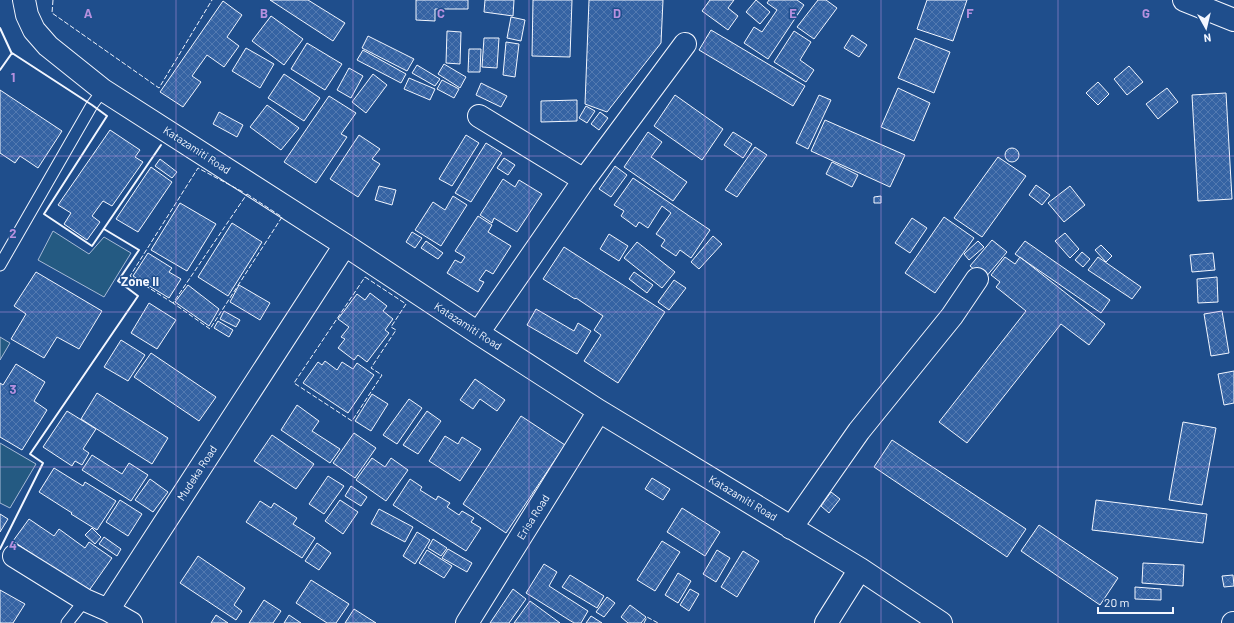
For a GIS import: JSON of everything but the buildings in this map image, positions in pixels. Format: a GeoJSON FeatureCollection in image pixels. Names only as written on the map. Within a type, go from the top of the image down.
{"type":"FeatureCollection","features":[{"type":"Feature","properties":{"kind":"street","name":"Katazamiti Road"},"geometry":{"type":"LineString","coordinates":[[24,0],[27,15],[34,30],[48,46],[103,90],[345,245],[599,411],[860,569],[941,623]]}},
{"type":"Feature","properties":{"kind":"street"},"geometry":{"type":"LineString","coordinates":[[1184,0],[1234,20]]}},
{"type":"Feature","properties":{"kind":"street"},"geometry":{"type":"LineString","coordinates":[[478,333],[584,180],[685,44]]}},
{"type":"Feature","properties":{"kind":"street"},"geometry":{"type":"LineString","coordinates":[[479,116],[584,180]]}},
{"type":"Feature","properties":{"kind":"street","name":"Mudeka Road"},"geometry":{"type":"LineString","coordinates":[[108,610],[345,245]]}},
{"type":"Feature","properties":{"kind":"street"},"geometry":{"type":"LineString","coordinates":[[791,528],[859,431],[952,316],[977,279]]}},
{"type":"Feature","properties":{"kind":"street","name":"Erisa Road"},"geometry":{"type":"LineString","coordinates":[[467,623],[599,411]]}},
{"type":"Feature","properties":{"kind":"street"},"geometry":{"type":"LineString","coordinates":[[14,556],[85,600],[108,610],[131,623]]}},
{"type":"Feature","properties":{"kind":"street"},"geometry":{"type":"LineString","coordinates":[[826,623],[860,569]]}},
{"type":"Feature","properties":{"kind":"lane"},"geometry":{"type":"LineString","coordinates":[[0,265],[88,112],[103,90]]}},
{"type":"Feature","properties":{"kind":"lane"},"geometry":{"type":"LineString","coordinates":[[67,623],[85,600]]}},
{"type":"Feature","properties":{"kind":"shaded area"},"geometry":{"type":"Polygon","coordinates":[[[53,231],[89,254],[104,237],[131,253],[104,297],[38,260],[53,231]]]}},
{"type":"Feature","properties":{"kind":"shaded area"},"geometry":{"type":"Polygon","coordinates":[[[0,337],[10,343],[0,360],[0,337]]]}},
{"type":"Feature","properties":{"kind":"shaded area"},"geometry":{"type":"Polygon","coordinates":[[[0,443],[36,464],[10,508],[0,503],[0,443]]]}},
{"type":"Feature","properties":{"kind":"fence"},"geometry":{"type":"LineString","coordinates":[[53,0],[52,13],[159,88],[212,0]]}},
{"type":"Feature","properties":{"kind":"fence"},"geometry":{"type":"LineString","coordinates":[[173,303],[130,276],[198,168],[243,192]]}},
{"type":"Feature","properties":{"kind":"fence"},"geometry":{"type":"LineString","coordinates":[[247,194],[282,217],[210,329],[173,303],[247,194]]}},
{"type":"Feature","properties":{"kind":"fence"},"geometry":{"type":"LineString","coordinates":[[365,277],[406,304],[391,327],[396,330],[371,368],[382,375],[352,421],[294,383],[365,277]]}},
{"type":"Feature","properties":{"kind":"fence"},"geometry":{"type":"LineString","coordinates":[[644,623],[647,617],[658,623]]}},
{"type":"Feature","properties":{"kind":"wall"},"geometry":{"type":"LineString","coordinates":[[0,28],[12,54]]}},
{"type":"Feature","properties":{"kind":"wall"},"geometry":{"type":"LineString","coordinates":[[0,70],[12,53],[107,116],[44,214],[92,246],[161,145]]}},
{"type":"Feature","properties":{"kind":"wall"},"geometry":{"type":"LineString","coordinates":[[0,549],[43,463],[30,454],[138,296],[118,281],[139,250],[104,229]]}},
{"type":"Feature","properties":{"kind":"district","name":"Zone Ii"},"geometry":{"type":"Point","coordinates":[140,281]}}]}
